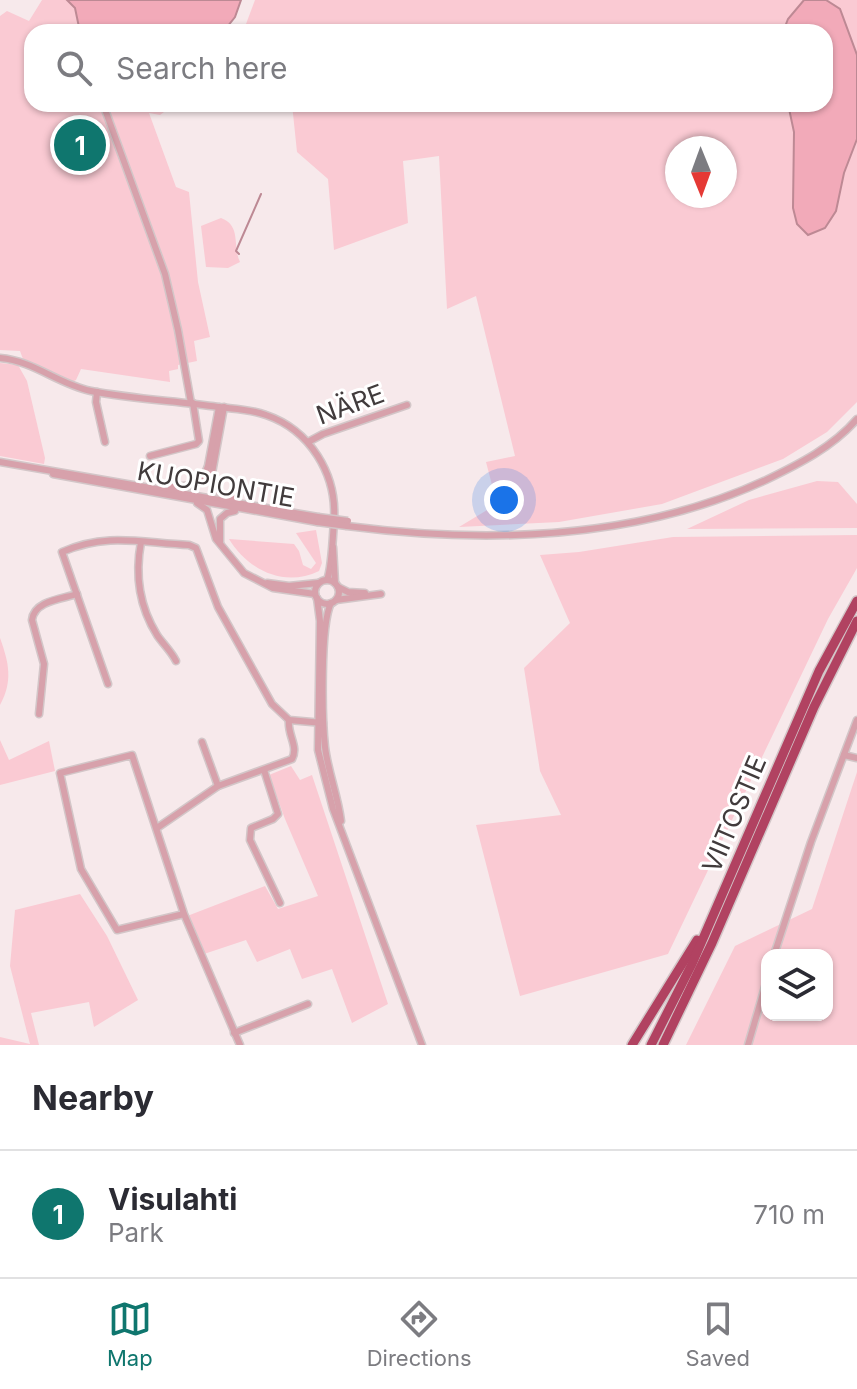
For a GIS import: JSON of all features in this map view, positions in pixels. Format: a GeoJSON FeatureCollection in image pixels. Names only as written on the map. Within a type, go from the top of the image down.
{"type":"FeatureCollection","features":[{"type":"Feature","properties":{"kind":"highway","name":"VIITOSTIE"},"geometry":{"type":"LineString","coordinates":[[651,1045],[726,888],[819,671],[857,601]]}},
{"type":"Feature","properties":{"kind":"highway","name":"VIITOSTIE"},"geometry":{"type":"LineString","coordinates":[[664,1045],[735,893],[814,707],[857,621]]}},
{"type":"Feature","properties":{"kind":"highway"},"geometry":{"type":"LineString","coordinates":[[632,1045],[671,985],[726,888]]}},
{"type":"Feature","properties":{"kind":"street"},"geometry":{"type":"LineString","coordinates":[[106,112],[165,274],[199,441],[150,456]]}},
{"type":"Feature","properties":{"kind":"street"},"geometry":{"type":"LineString","coordinates":[[0,358],[37,367],[76,387],[97,392],[221,407],[279,420],[317,452],[332,490],[335,505],[327,580]]}},
{"type":"Feature","properties":{"kind":"street"},"geometry":{"type":"LineString","coordinates":[[97,392],[96,402],[105,442]]}},
{"type":"Feature","properties":{"kind":"street","name":"NÄRE"},"geometry":{"type":"LineString","coordinates":[[308,442],[407,405]]}},
{"type":"Feature","properties":{"kind":"street"},"geometry":{"type":"LineString","coordinates":[[135,485],[184,488],[198,483],[208,466],[221,407]]}},
{"type":"Feature","properties":{"kind":"street"},"geometry":{"type":"LineString","coordinates":[[221,407],[213,468],[215,487],[224,495],[273,512]]}},
{"type":"Feature","properties":{"kind":"street","name":"KUOPIONTIE"},"geometry":{"type":"LineString","coordinates":[[22,466],[71,479],[348,524],[404,531],[550,533],[634,523],[689,510],[755,485],[823,449],[857,419]]}},
{"type":"Feature","properties":{"kind":"street","name":"KUOPIONTIE"},"geometry":{"type":"LineString","coordinates":[[0,462],[273,512]]}},
{"type":"Feature","properties":{"kind":"street"},"geometry":{"type":"LineString","coordinates":[[179,498],[204,507],[216,539],[238,568],[256,580],[273,588],[316,596],[326,604],[381,594],[348,592],[327,580],[289,586],[256,580]]}},
{"type":"Feature","properties":{"kind":"street"},"geometry":{"type":"LineString","coordinates":[[221,546],[219,524],[227,513],[237,510],[273,512]]}},
{"type":"Feature","properties":{"kind":"street"},"geometry":{"type":"LineString","coordinates":[[108,684],[62,552],[102,539],[123,538],[189,545],[196,548],[218,607],[272,704],[289,720],[320,723]]}},
{"type":"Feature","properties":{"kind":"street"},"geometry":{"type":"LineString","coordinates":[[141,542],[138,585],[158,638],[171,650],[176,661]]}},
{"type":"Feature","properties":{"kind":"street"},"geometry":{"type":"LineString","coordinates":[[332,544],[337,585],[326,621],[318,750],[333,809],[422,1045]]}},
{"type":"Feature","properties":{"kind":"street"},"geometry":{"type":"LineString","coordinates":[[318,583],[320,723]]}},
{"type":"Feature","properties":{"kind":"street"},"geometry":{"type":"LineString","coordinates":[[39,714],[44,664],[33,613],[38,606],[77,594]]}},
{"type":"Feature","properties":{"kind":"street"},"geometry":{"type":"LineString","coordinates":[[157,828],[218,786],[292,759],[295,747],[288,733],[289,720]]}},
{"type":"Feature","properties":{"kind":"street"},"geometry":{"type":"LineString","coordinates":[[776,949],[857,720]]}},
{"type":"Feature","properties":{"kind":"street"},"geometry":{"type":"LineString","coordinates":[[202,742],[218,786]]}},
{"type":"Feature","properties":{"kind":"street"},"geometry":{"type":"LineString","coordinates":[[184,914],[117,930],[81,869],[60,773],[132,755],[184,914],[240,1045]]}},
{"type":"Feature","properties":{"kind":"street"},"geometry":{"type":"LineString","coordinates":[[844,755],[857,758]]}},
{"type":"Feature","properties":{"kind":"street"},"geometry":{"type":"LineString","coordinates":[[264,770],[278,814],[251,828],[250,840],[280,903]]}},
{"type":"Feature","properties":{"kind":"street"},"geometry":{"type":"LineString","coordinates":[[748,1045],[761,1001]]}},
{"type":"Feature","properties":{"kind":"street"},"geometry":{"type":"LineString","coordinates":[[234,1033],[308,1004]]}},
{"type":"Feature","properties":{"kind":"shaded area"},"geometry":{"type":"Polygon","coordinates":[[[42,0],[67,0],[75,8],[78,24],[24,24],[24,112],[164,112],[160,115],[149,113],[176,187],[189,192],[198,282],[210,337],[194,341],[197,361],[178,365],[178,369],[169,371],[170,382],[81,369],[72,382],[23,359],[20,351],[0,350],[0,16],[7,11],[29,21],[42,0]]]}},
{"type":"Feature","properties":{"kind":"shaded area"},"geometry":{"type":"Polygon","coordinates":[[[67,0],[241,0],[229,24],[78,24],[75,8],[67,0]]]}},
{"type":"Feature","properties":{"kind":"shaded area"},"geometry":{"type":"Polygon","coordinates":[[[255,0],[804,0],[786,24],[246,24],[255,0]]]}},
{"type":"Feature","properties":{"kind":"shaded area"},"geometry":{"type":"Polygon","coordinates":[[[804,0],[826,0],[840,9],[857,55],[857,139],[844,173],[836,211],[825,228],[808,235],[797,224],[793,208],[794,132],[790,112],[833,112],[833,24],[786,24],[804,0]]]}},
{"type":"Feature","properties":{"kind":"shaded area"},"geometry":{"type":"Polygon","coordinates":[[[826,0],[857,0],[857,55],[840,9],[826,0]]]}},
{"type":"Feature","properties":{"kind":"shaded area"},"geometry":{"type":"Polygon","coordinates":[[[293,112],[790,112],[794,132],[794,159],[830,219],[836,211],[844,173],[857,139],[857,402],[827,432],[783,459],[662,504],[559,522],[459,527],[497,504],[486,462],[515,456],[476,296],[447,309],[439,156],[403,161],[408,223],[334,250],[328,179],[297,152],[293,112]]]}},
{"type":"Feature","properties":{"kind":"shaded area"},"geometry":{"type":"Polygon","coordinates":[[[221,218],[232,226],[240,262],[228,268],[206,267],[201,226],[221,218]]]}},
{"type":"Feature","properties":{"kind":"shaded area"},"geometry":{"type":"Polygon","coordinates":[[[0,363],[18,365],[27,381],[44,464],[0,456],[0,363]]]}},
{"type":"Feature","properties":{"kind":"shaded area"},"geometry":{"type":"Polygon","coordinates":[[[817,481],[838,482],[857,504],[857,528],[687,529],[749,500],[817,481]]]}},
{"type":"Feature","properties":{"kind":"shaded area"},"geometry":{"type":"Polygon","coordinates":[[[316,530],[322,563],[319,571],[293,578],[280,577],[257,567],[229,539],[294,544],[303,565],[311,569],[316,563],[296,533],[316,530]]]}},
{"type":"Feature","properties":{"kind":"shaded area"},"geometry":{"type":"Polygon","coordinates":[[[857,535],[857,568],[828,619],[668,954],[520,996],[476,825],[561,815],[540,771],[524,668],[570,623],[540,555],[673,537],[857,535]]]}},
{"type":"Feature","properties":{"kind":"shaded area"},"geometry":{"type":"Polygon","coordinates":[[[0,638],[8,672],[7,688],[0,705],[0,638]]]}},
{"type":"Feature","properties":{"kind":"shaded area"},"geometry":{"type":"Polygon","coordinates":[[[0,740],[9,760],[49,741],[55,771],[0,785],[0,740]]]}},
{"type":"Feature","properties":{"kind":"shaded area"},"geometry":{"type":"Polygon","coordinates":[[[291,766],[300,780],[312,775],[388,1004],[352,1023],[332,969],[302,979],[290,949],[257,962],[246,940],[198,956],[182,918],[265,886],[278,909],[318,896],[269,775],[291,766]]]}},
{"type":"Feature","properties":{"kind":"shaded area"},"geometry":{"type":"Polygon","coordinates":[[[857,772],[857,1045],[686,1045],[735,946],[812,909],[857,772]]]}},
{"type":"Feature","properties":{"kind":"shaded area"},"geometry":{"type":"Polygon","coordinates":[[[80,894],[107,936],[138,1000],[94,1027],[89,1002],[31,1013],[39,1045],[0,1045],[0,1037],[30,1044],[10,966],[15,910],[80,894]]]}},
{"type":"Feature","properties":{"kind":"waterway"},"geometry":{"type":"LineString","coordinates":[[239,254],[236,251],[261,194]]}},
{"type":"Feature","properties":{"kind":"place","name":"Visulahti"},"geometry":{"type":"Point","coordinates":[80,145]}}]}
